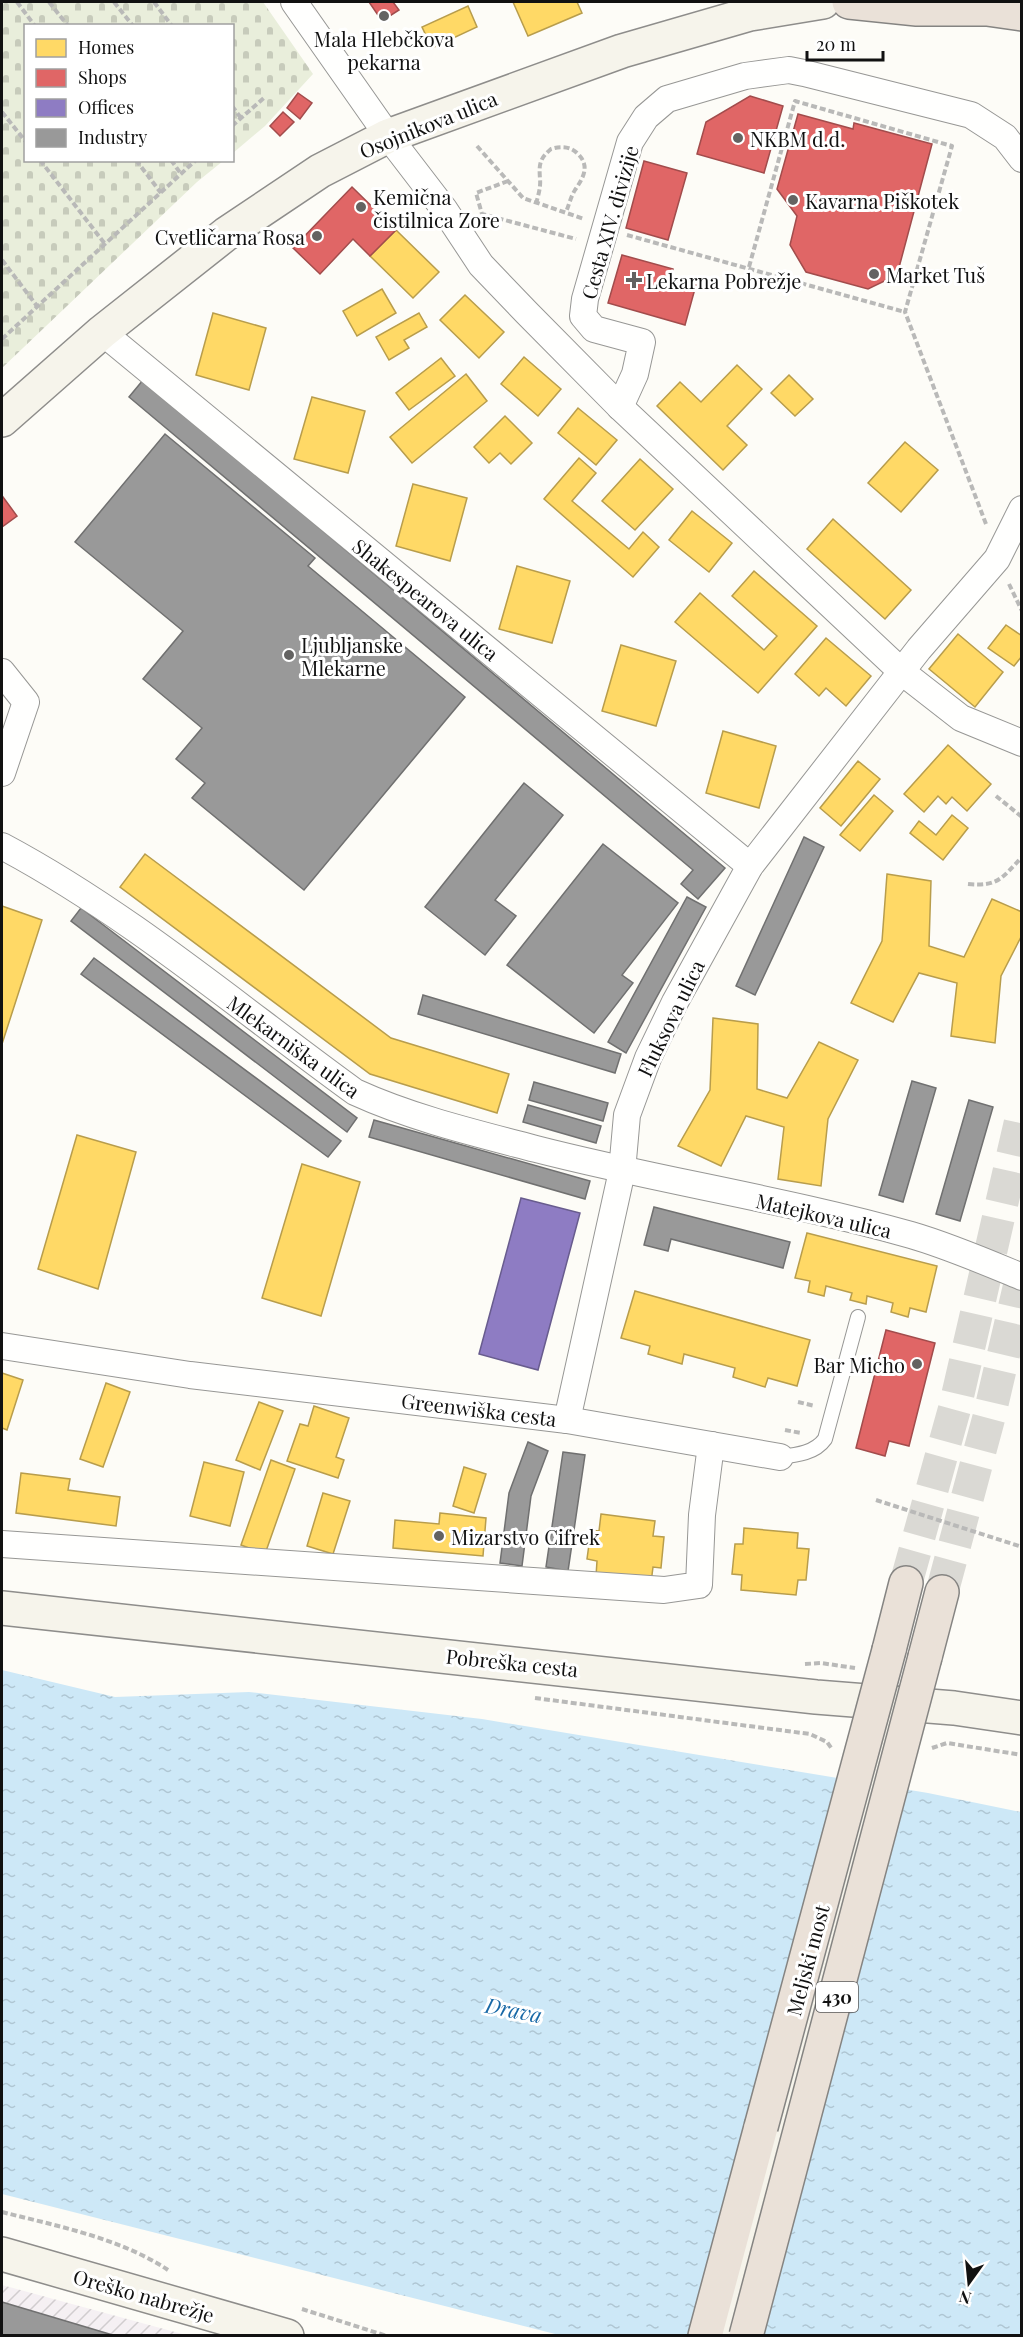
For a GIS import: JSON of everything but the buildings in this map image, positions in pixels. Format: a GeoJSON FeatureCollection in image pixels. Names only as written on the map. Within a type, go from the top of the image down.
{"type":"FeatureCollection","features":[{"type":"Feature","properties":{"kind":"highway"},"geometry":{"type":"LineString","coordinates":[[849,2],[917,9],[987,9],[1022,14]]}},
{"type":"Feature","properties":{"kind":"highway","name":"Meljski most"},"geometry":{"type":"LineString","coordinates":[[705,2336],[906,1583]]}},
{"type":"Feature","properties":{"kind":"highway","name":"Meljski most"},"geometry":{"type":"LineString","coordinates":[[746,2336],[942,1592]]}},
{"type":"Feature","properties":{"kind":"street"},"geometry":{"type":"LineString","coordinates":[[294,2],[388,136],[444,209],[481,265],[620,407],[902,672],[961,718],[1022,743]]}},
{"type":"Feature","properties":{"kind":"street","name":"Osojnikova ulica"},"geometry":{"type":"LineString","coordinates":[[2,420],[102,332],[226,234],[320,171],[388,136],[622,51],[750,14],[823,2]]}},
{"type":"Feature","properties":{"kind":"street","name":"Cesta XIV. divizije"},"geometry":{"type":"LineString","coordinates":[[620,407],[635,374],[642,342],[594,329],[583,316],[604,229],[630,142],[646,117],[667,99],[745,76],[789,70],[971,116],[1005,137],[1022,159]]}},
{"type":"Feature","properties":{"kind":"street","name":"Shakespearova ulica"},"geometry":{"type":"LineString","coordinates":[[102,332],[750,866]]}},
{"type":"Feature","properties":{"kind":"street"},"geometry":{"type":"LineString","coordinates":[[902,672],[997,559],[1022,509]]}},
{"type":"Feature","properties":{"kind":"street"},"geometry":{"type":"LineString","coordinates":[[2,672],[26,702],[2,773]]}},
{"type":"Feature","properties":{"kind":"street","name":"Fluksova ulica"},"geometry":{"type":"LineString","coordinates":[[567,1420],[622,1171],[627,1115],[648,1058],[675,1002],[750,866],[902,672]]}},
{"type":"Feature","properties":{"kind":"street","name":"Mlekarniška ulica"},"geometry":{"type":"LineString","coordinates":[[2,846],[40,866],[109,910],[355,1092],[381,1104],[418,1116],[622,1171]]}},
{"type":"Feature","properties":{"kind":"street","name":"Matejkova ulica"},"geometry":{"type":"LineString","coordinates":[[622,1171],[801,1208],[913,1236],[1022,1277]]}},
{"type":"Feature","properties":{"kind":"street","name":"Greenwiška cesta"},"geometry":{"type":"LineString","coordinates":[[2,1346],[190,1376],[567,1420],[780,1457]]}},
{"type":"Feature","properties":{"kind":"street"},"geometry":{"type":"LineString","coordinates":[[2,1544],[664,1590],[699,1585],[702,1515],[711,1445]]}},
{"type":"Feature","properties":{"kind":"street","name":"Pobreška cesta"},"geometry":{"type":"LineString","coordinates":[[2,1608],[816,1697],[891,1702],[1022,1718]]}},
{"type":"Feature","properties":{"kind":"street","name":"Meljski most"},"geometry":{"type":"LineString","coordinates":[[725,2336],[891,1702]]}},
{"type":"Feature","properties":{"kind":"street","name":"Oreško nabrežje"},"geometry":{"type":"LineString","coordinates":[[2,2254],[282,2335]]}},
{"type":"Feature","properties":{"kind":"lane","name":"Greenwiška cesta"},"geometry":{"type":"LineString","coordinates":[[780,1457],[811,1451],[820,1446],[825,1439],[858,1317]]}},
{"type":"Feature","properties":{"kind":"path"},"geometry":{"type":"LineString","coordinates":[[17,2],[34,24]]}},
{"type":"Feature","properties":{"kind":"path"},"geometry":{"type":"LineString","coordinates":[[49,2],[66,24]]}},
{"type":"Feature","properties":{"kind":"path"},"geometry":{"type":"LineString","coordinates":[[114,2],[131,24]]}},
{"type":"Feature","properties":{"kind":"path"},"geometry":{"type":"LineString","coordinates":[[154,2],[170,24]]}},
{"type":"Feature","properties":{"kind":"path"},"geometry":{"type":"LineString","coordinates":[[234,124],[265,97]]}},
{"type":"Feature","properties":{"kind":"path"},"geometry":{"type":"LineString","coordinates":[[749,267],[795,101],[952,146],[905,312],[997,559],[1022,611]]}},
{"type":"Feature","properties":{"kind":"path"},"geometry":{"type":"LineString","coordinates":[[234,109],[241,118]]}},
{"type":"Feature","properties":{"kind":"path"},"geometry":{"type":"LineString","coordinates":[[2,112],[24,140]]}},
{"type":"Feature","properties":{"kind":"path"},"geometry":{"type":"LineString","coordinates":[[477,146],[523,198],[536,204],[566,212],[604,229],[749,267],[905,312]]}},
{"type":"Feature","properties":{"kind":"path"},"geometry":{"type":"LineString","coordinates":[[536,204],[541,180],[538,171],[540,162],[551,149],[567,147],[580,155],[585,168],[585,177],[575,190],[566,212]]}},
{"type":"Feature","properties":{"kind":"path"},"geometry":{"type":"LineString","coordinates":[[42,162],[105,244]]}},
{"type":"Feature","properties":{"kind":"path"},"geometry":{"type":"LineString","coordinates":[[137,162],[160,193]]}},
{"type":"Feature","properties":{"kind":"path"},"geometry":{"type":"LineString","coordinates":[[172,162],[181,174]]}},
{"type":"Feature","properties":{"kind":"path"},"geometry":{"type":"LineString","coordinates":[[2,339],[194,162]]}},
{"type":"Feature","properties":{"kind":"path"},"geometry":{"type":"LineString","coordinates":[[508,182],[476,193],[482,214],[588,243],[604,229]]}},
{"type":"Feature","properties":{"kind":"path"},"geometry":{"type":"LineString","coordinates":[[2,260],[37,306]]}},
{"type":"Feature","properties":{"kind":"path"},"geometry":{"type":"LineString","coordinates":[[996,796],[1022,817]]}},
{"type":"Feature","properties":{"kind":"path"},"geometry":{"type":"LineString","coordinates":[[968,884],[986,886],[998,882],[1022,857]]}},
{"type":"Feature","properties":{"kind":"path"},"geometry":{"type":"LineString","coordinates":[[876,1500],[1022,1547]]}},
{"type":"Feature","properties":{"kind":"path"},"geometry":{"type":"LineString","coordinates":[[925,1751],[947,1743],[1022,1755]]}},
{"type":"Feature","properties":{"kind":"path"},"geometry":{"type":"LineString","coordinates":[[2,2212],[118,2244],[148,2256],[168,2270]]}},
{"type":"Feature","properties":{"kind":"shaded area"},"geometry":{"type":"Polygon","coordinates":[[[2,2285],[186,2335],[2,2335],[2,2285]]]}},
{"type":"Feature","properties":{"kind":"green space"},"geometry":{"type":"Polygon","coordinates":[[[2,2],[263,2],[313,74],[265,126],[234,152],[234,24],[24,24],[24,162],[222,162],[197,182],[2,368],[2,2]]]}},
{"type":"Feature","properties":{"kind":"water","name":"Drava"},"geometry":{"type":"Polygon","coordinates":[[[2,1670],[115,1697],[249,1692],[482,1719],[928,1793],[1021,1812],[1021,2335],[559,2335],[2,2194],[2,1670]]]}},
{"type":"Feature","properties":{"kind":"tunnel"},"geometry":{"type":"LineString","coordinates":[[906,1583],[955,1407],[1022,1115]]}},
{"type":"Feature","properties":{"kind":"tunnel"},"geometry":{"type":"LineString","coordinates":[[942,1592],[989,1417],[1022,1275]]}},
{"type":"Feature","properties":{"kind":"place","name":"Mala Hlebčkova pekarna"},"geometry":{"type":"Point","coordinates":[384,16]}},
{"type":"Feature","properties":{"kind":"place","name":"NKBM d.d."},"geometry":{"type":"Point","coordinates":[738,138]}},
{"type":"Feature","properties":{"kind":"place","name":"Kavarna Piškotek"},"geometry":{"type":"Point","coordinates":[793,200]}},
{"type":"Feature","properties":{"kind":"place","name":"Kemična čistilnica Zore"},"geometry":{"type":"Point","coordinates":[361,207]}},
{"type":"Feature","properties":{"kind":"place","name":"Cvetličarna Rosa"},"geometry":{"type":"Point","coordinates":[317,236]}},
{"type":"Feature","properties":{"kind":"place","name":"Market Tuš"},"geometry":{"type":"Point","coordinates":[874,274]}},
{"type":"Feature","properties":{"kind":"place","name":"Lekarna Pobrežje"},"geometry":{"type":"Point","coordinates":[634,280]}},
{"type":"Feature","properties":{"kind":"place","name":"Ljubljanske Mlekarne"},"geometry":{"type":"Point","coordinates":[289,655]}},
{"type":"Feature","properties":{"kind":"place","name":"Bar Micho"},"geometry":{"type":"Point","coordinates":[917,1364]}},
{"type":"Feature","properties":{"kind":"place","name":"Mizarstvo Cifrek"},"geometry":{"type":"Point","coordinates":[439,1536]}}]}
